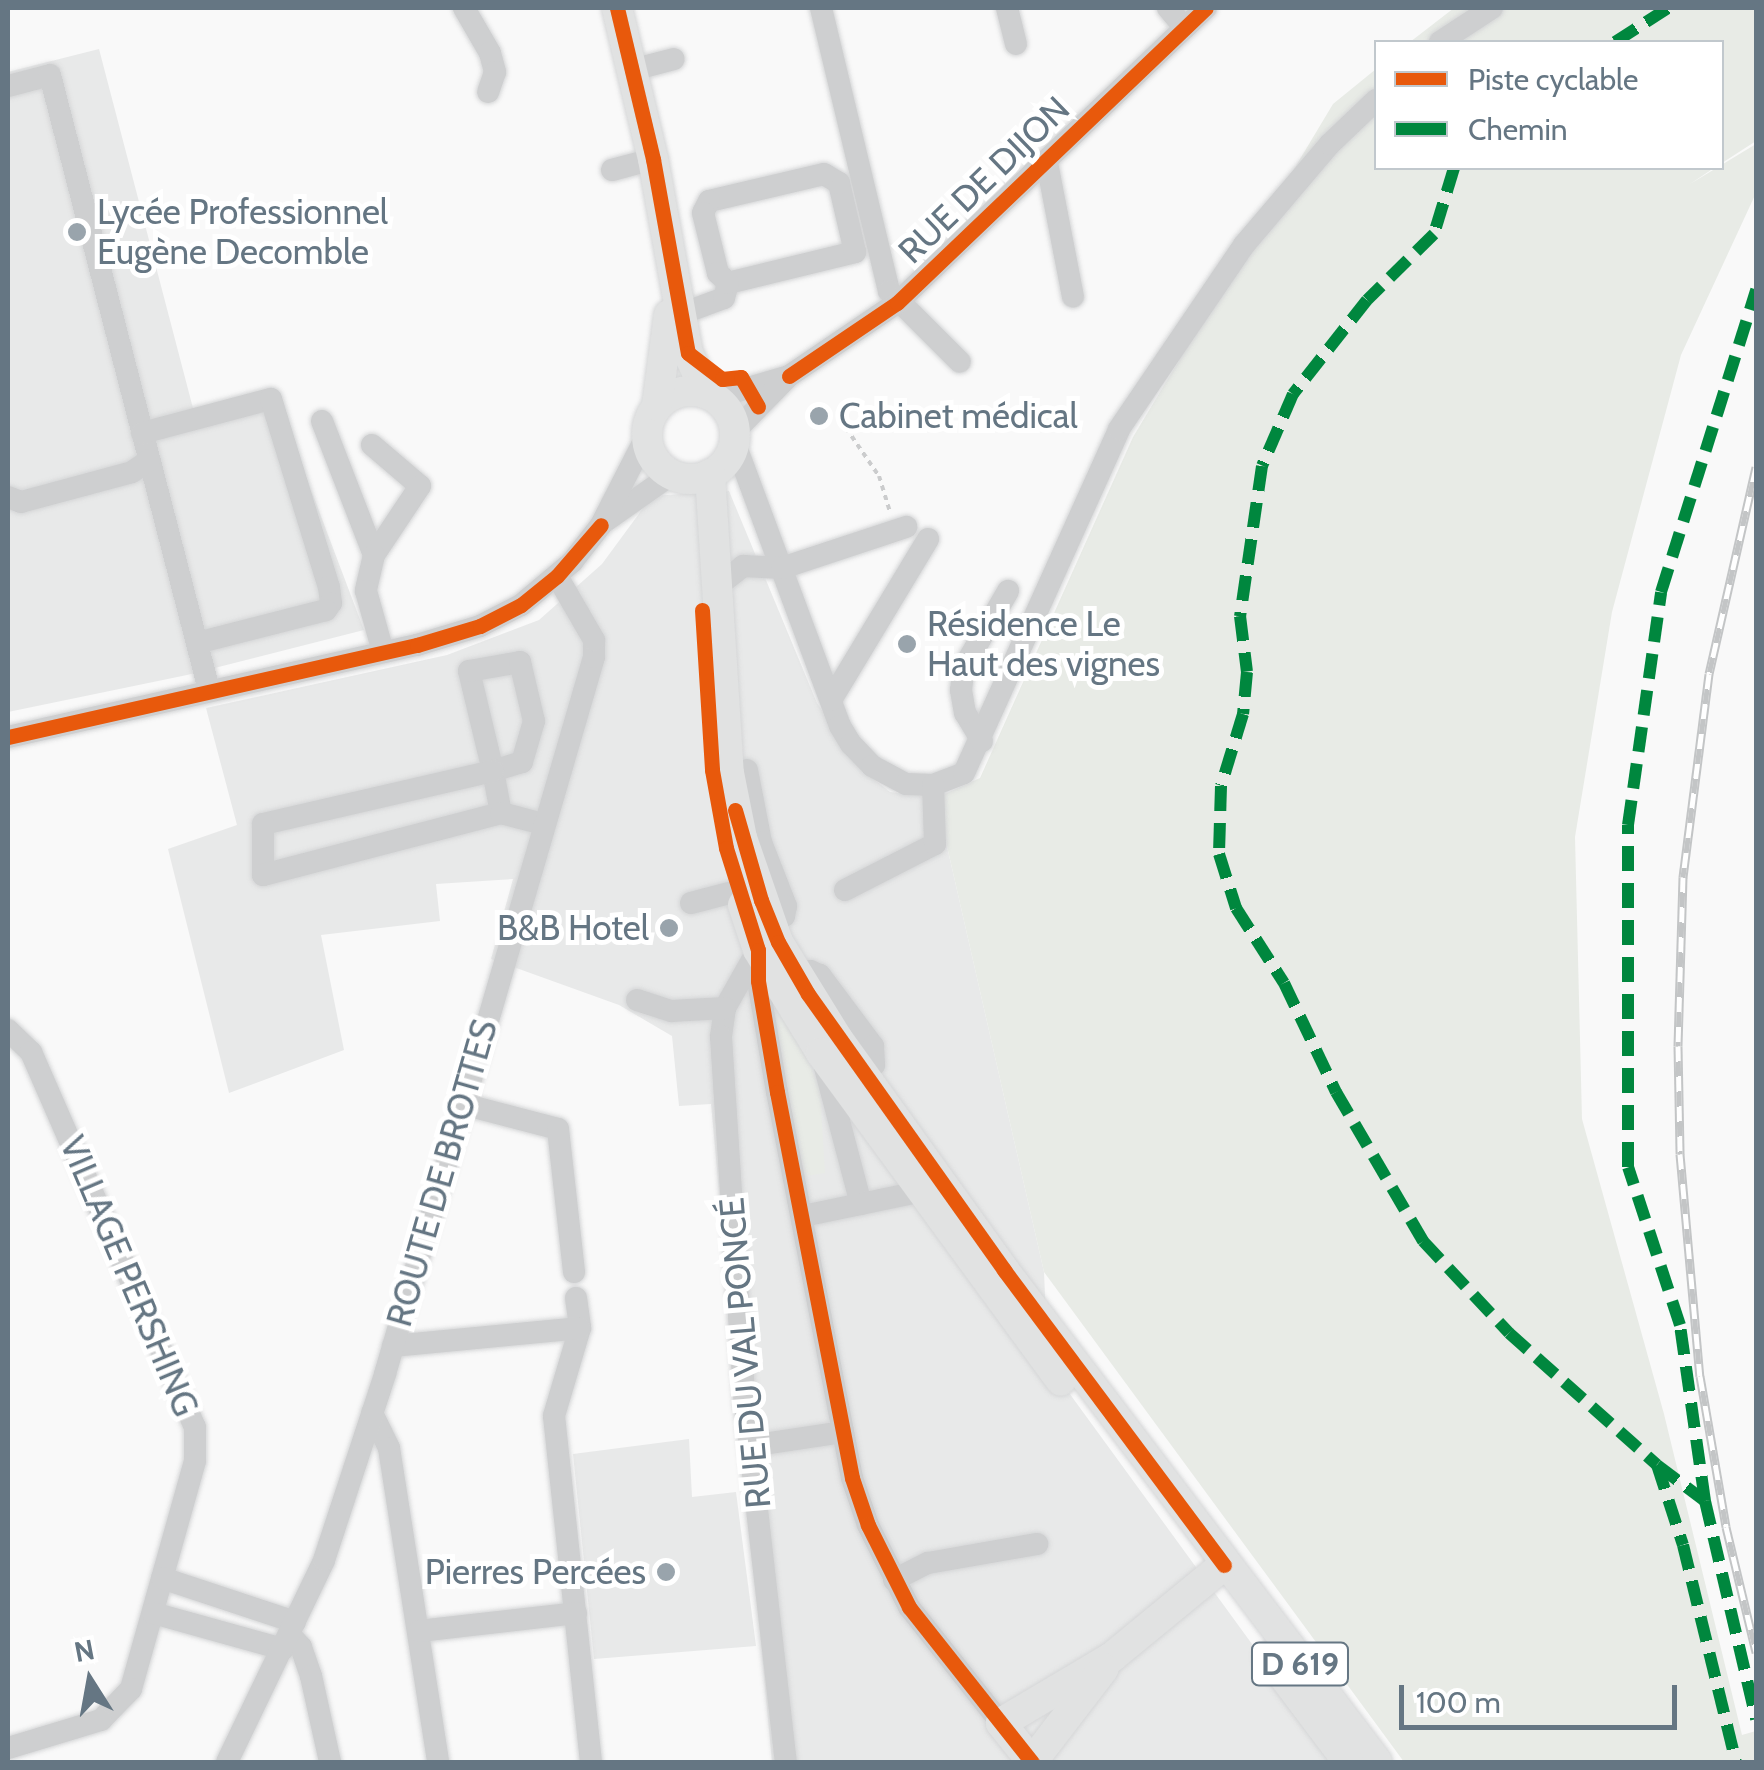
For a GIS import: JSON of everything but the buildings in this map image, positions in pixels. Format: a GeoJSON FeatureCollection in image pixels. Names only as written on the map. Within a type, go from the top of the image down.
{"type":"FeatureCollection","features":[{"type":"Feature","properties":{"kind":"main road"},"geometry":{"type":"LineString","coordinates":[[617,8],[653,159],[688,353],[711,396],[728,411],[710,461],[655,461],[652,421],[667,354],[671,266]]}},
{"type":"Feature","properties":{"kind":"main road"},"geometry":{"type":"LineString","coordinates":[[652,421],[675,394],[711,396]]}},
{"type":"Feature","properties":{"kind":"main road","name":"D 619"},"geometry":{"type":"LineString","coordinates":[[710,461],[729,774],[747,889]]}},
{"type":"Feature","properties":{"kind":"main road","name":"D 619"},"geometry":{"type":"LineString","coordinates":[[710,461],[696,518],[712,770],[760,934],[855,1081],[1117,1421],[1343,1757]]}},
{"type":"Feature","properties":{"kind":"main road","name":"D 619"},"geometry":{"type":"LineString","coordinates":[[760,934],[803,984],[830,1046]]}},
{"type":"Feature","properties":{"kind":"main road","name":"D 619"},"geometry":{"type":"LineString","coordinates":[[855,1081],[919,1192],[1037,1349],[1377,1762]]}},
{"type":"Feature","properties":{"kind":"main road"},"geometry":{"type":"LineString","coordinates":[[1112,1657],[1032,1762],[1002,1723],[1112,1657],[1217,1571]]}},
{"type":"Feature","properties":{"kind":"street"},"geometry":{"type":"LineString","coordinates":[[464,8],[490,52],[494,72],[488,92]]}},
{"type":"Feature","properties":{"kind":"street"},"geometry":{"type":"LineString","coordinates":[[821,8],[889,291],[960,362]]}},
{"type":"Feature","properties":{"kind":"street"},"geometry":{"type":"LineString","coordinates":[[1007,8],[1016,44]]}},
{"type":"Feature","properties":{"kind":"street"},"geometry":{"type":"LineString","coordinates":[[1168,8],[1185,28]]}},
{"type":"Feature","properties":{"kind":"street","name":"RUE DE DIJON"},"geometry":{"type":"LineString","coordinates":[[600,525],[710,461],[789,376],[897,303],[1206,8]]}},
{"type":"Feature","properties":{"kind":"street"},"geometry":{"type":"LineString","coordinates":[[1443,40],[1492,8]]}},
{"type":"Feature","properties":{"kind":"street"},"geometry":{"type":"LineString","coordinates":[[632,70],[674,60]]}},
{"type":"Feature","properties":{"kind":"street"},"geometry":{"type":"LineString","coordinates":[[8,86],[50,75],[210,690]]}},
{"type":"Feature","properties":{"kind":"street"},"geometry":{"type":"LineString","coordinates":[[710,461],[752,490],[830,700],[864,775],[933,785],[964,773],[982,741],[1120,429],[1244,245],[1330,144],[1374,102]]}},
{"type":"Feature","properties":{"kind":"street"},"geometry":{"type":"LineString","coordinates":[[612,170],[653,159]]}},
{"type":"Feature","properties":{"kind":"street"},"geometry":{"type":"LineString","coordinates":[[1046,163],[1074,297]]}},
{"type":"Feature","properties":{"kind":"street"},"geometry":{"type":"LineString","coordinates":[[824,174],[839,183],[855,252],[728,284],[718,274],[703,213],[709,200],[824,174]]}},
{"type":"Feature","properties":{"kind":"street"},"geometry":{"type":"LineString","coordinates":[[680,314],[724,298],[728,284]]}},
{"type":"Feature","properties":{"kind":"street","name":"RUE DE DIJON"},"geometry":{"type":"LineString","coordinates":[[711,396],[789,376]]}},
{"type":"Feature","properties":{"kind":"street"},"geometry":{"type":"LineString","coordinates":[[142,433],[272,398],[329,587],[331,603],[326,610],[197,643]]}},
{"type":"Feature","properties":{"kind":"street"},"geometry":{"type":"LineString","coordinates":[[322,421],[374,554]]}},
{"type":"Feature","properties":{"kind":"street"},"geometry":{"type":"LineString","coordinates":[[8,737],[480,626],[521,605],[557,576],[600,525],[652,421]]}},
{"type":"Feature","properties":{"kind":"street"},"geometry":{"type":"LineString","coordinates":[[372,445],[420,486],[374,554],[366,591],[382,652]]}},
{"type":"Feature","properties":{"kind":"street"},"geometry":{"type":"LineString","coordinates":[[8,497],[21,502],[132,472],[149,460]]}},
{"type":"Feature","properties":{"kind":"street"},"geometry":{"type":"LineString","coordinates":[[715,588],[743,566],[782,568],[901,529]]}},
{"type":"Feature","properties":{"kind":"street"},"geometry":{"type":"LineString","coordinates":[[830,700],[928,538]]}},
{"type":"Feature","properties":{"kind":"street","name":"ROUTE DE BROTTES"},"geometry":{"type":"LineString","coordinates":[[227,1762],[324,1560],[393,1346],[594,657],[594,640],[557,576]]}},
{"type":"Feature","properties":{"kind":"street"},"geometry":{"type":"LineString","coordinates":[[982,741],[966,713],[960,690],[964,667],[1008,591]]}},
{"type":"Feature","properties":{"kind":"street"},"geometry":{"type":"LineString","coordinates":[[501,813],[492,771],[469,672],[520,662],[534,721],[522,762],[492,771],[263,824],[262,875],[501,813],[543,824]]}},
{"type":"Feature","properties":{"kind":"street"},"geometry":{"type":"LineString","coordinates":[[746,770],[761,842],[786,906],[784,916],[760,934],[758,982],[843,1432],[868,1525],[908,1607],[1002,1723]]}},
{"type":"Feature","properties":{"kind":"street"},"geometry":{"type":"LineString","coordinates":[[845,890],[885,859],[935,844],[933,785]]}},
{"type":"Feature","properties":{"kind":"street"},"geometry":{"type":"LineString","coordinates":[[692,903],[747,889]]}},
{"type":"Feature","properties":{"kind":"street","name":"RUE DU VAL PONCÉ"},"geometry":{"type":"LineString","coordinates":[[760,934],[725,1008],[724,1106],[750,1446],[786,1762]]}},
{"type":"Feature","properties":{"kind":"street"},"geometry":{"type":"LineString","coordinates":[[803,984],[810,971],[820,975],[873,1046],[874,1064],[855,1081]]}},
{"type":"Feature","properties":{"kind":"street"},"geometry":{"type":"LineString","coordinates":[[638,1000],[671,1011],[725,1008]]}},
{"type":"Feature","properties":{"kind":"street","name":"VILLAGE PERSHING"},"geometry":{"type":"LineString","coordinates":[[8,1030],[31,1052],[195,1426],[195,1461],[131,1689],[100,1720],[8,1748]]}},
{"type":"Feature","properties":{"kind":"street"},"geometry":{"type":"LineString","coordinates":[[830,1046],[861,1204]]}},
{"type":"Feature","properties":{"kind":"street"},"geometry":{"type":"LineString","coordinates":[[462,1104],[558,1129],[574,1272]]}},
{"type":"Feature","properties":{"kind":"street"},"geometry":{"type":"LineString","coordinates":[[803,1216],[919,1192]]}},
{"type":"Feature","properties":{"kind":"street"},"geometry":{"type":"LineString","coordinates":[[576,1298],[580,1328],[554,1416],[591,1762]]}},
{"type":"Feature","properties":{"kind":"street"},"geometry":{"type":"LineString","coordinates":[[393,1346],[580,1328]]}},
{"type":"Feature","properties":{"kind":"street"},"geometry":{"type":"LineString","coordinates":[[1037,1349],[1056,1356],[1095,1409],[1117,1421]]}},
{"type":"Feature","properties":{"kind":"street"},"geometry":{"type":"LineString","coordinates":[[372,1413],[389,1448],[438,1762]]}},
{"type":"Feature","properties":{"kind":"street"},"geometry":{"type":"LineString","coordinates":[[750,1446],[843,1432]]}},
{"type":"Feature","properties":{"kind":"street"},"geometry":{"type":"LineString","coordinates":[[894,1580],[928,1563],[1037,1544]]}},
{"type":"Feature","properties":{"kind":"street"},"geometry":{"type":"LineString","coordinates":[[162,1578],[290,1635],[301,1647],[330,1762]]}},
{"type":"Feature","properties":{"kind":"street"},"geometry":{"type":"LineString","coordinates":[[152,1613],[290,1635]]}},
{"type":"Feature","properties":{"kind":"street"},"geometry":{"type":"LineString","coordinates":[[419,1631],[576,1613]]}},
{"type":"Feature","properties":{"kind":"path"},"geometry":{"type":"LineString","coordinates":[[846,428],[879,476],[901,529]]}},
{"type":"Feature","properties":{"kind":"shaded area"},"geometry":{"type":"Polygon","coordinates":[[[1454,8],[1756,8],[1756,141],[1724,162],[1724,40],[1413,40],[1454,8]]]}},
{"type":"Feature","properties":{"kind":"shaded area","name":"Lycée Professionnel Eugène Decomble"},"geometry":{"type":"Polygon","coordinates":[[[99,49],[194,412],[274,392],[364,630],[187,675],[8,712],[8,72],[99,49]]]}},
{"type":"Feature","properties":{"kind":"shaded area"},"geometry":{"type":"Polygon","coordinates":[[[1374,71],[1374,170],[1711,170],[1690,184],[1713,170],[1724,170],[1724,163],[1756,144],[1756,193],[1681,355],[1612,612],[1575,837],[1582,1119],[1664,1414],[1742,1735],[1756,1731],[1756,1762],[1404,1762],[1044,1272],[936,798],[980,778],[1133,437],[1333,104],[1374,71]]]}},
{"type":"Feature","properties":{"kind":"shaded area"},"geometry":{"type":"Polygon","coordinates":[[[729,491],[817,703],[861,769],[890,792],[936,798],[1044,1272],[1048,1364],[1338,1762],[772,1762],[711,1104],[679,1106],[672,1036],[619,1005],[491,959],[513,879],[436,884],[440,921],[321,935],[344,1050],[229,1093],[168,849],[237,825],[206,708],[447,655],[539,620],[602,564],[652,496],[729,491]]]}},
{"type":"Feature","properties":{"kind":"shaded area"},"geometry":{"type":"Polygon","coordinates":[[[774,992],[799,1036],[820,1091],[825,1173],[806,1176],[769,1026],[774,992]]]}},
{"type":"Feature","properties":{"kind":"shaded area","name":"Pierres Percées"},"geometry":{"type":"Polygon","coordinates":[[[689,1439],[692,1497],[736,1492],[756,1646],[594,1659],[573,1454],[689,1439]]]}},
{"type":"Feature","properties":{"kind":"railway"},"geometry":{"type":"LineString","coordinates":[[1756,467],[1709,674],[1683,877],[1678,1046],[1680,1154],[1700,1376],[1726,1527],[1756,1652]]}},
{"type":"Feature","properties":{"kind":"marked path"},"geometry":{"type":"LineString","coordinates":[[1618,40],[1668,8]]}},
{"type":"Feature","properties":{"kind":"marked path"},"geometry":{"type":"LineString","coordinates":[[1453,170],[1434,234],[1367,300],[1293,394],[1262,466],[1240,616],[1247,672],[1243,714],[1221,786],[1219,854],[1236,908],[1284,983],[1336,1092],[1423,1241],[1509,1333],[1657,1465],[1683,1545],[1736,1762]]}},
{"type":"Feature","properties":{"kind":"marked path"},"geometry":{"type":"LineString","coordinates":[[1705,1501],[1680,1325],[1628,1167],[1628,825],[1661,592],[1756,290]]}},
{"type":"Feature","properties":{"kind":"marked path"},"geometry":{"type":"LineString","coordinates":[[1657,1465],[1705,1501],[1756,1719]]}},
{"type":"Feature","properties":{"kind":"cycle path"},"geometry":{"type":"LineString","coordinates":[[617,8],[653,159],[688,353],[722,379],[741,377],[758,407]]}},
{"type":"Feature","properties":{"kind":"cycle path"},"geometry":{"type":"LineString","coordinates":[[789,376],[897,303],[1206,8]]}},
{"type":"Feature","properties":{"kind":"cycle path"},"geometry":{"type":"LineString","coordinates":[[8,737],[417,645],[480,626],[521,605],[557,576],[601,525]]}},
{"type":"Feature","properties":{"kind":"cycle path"},"geometry":{"type":"LineString","coordinates":[[702,610],[712,770],[726,848],[758,950],[758,981],[777,1092],[852,1478],[868,1525],[909,1607],[1032,1762]]}},
{"type":"Feature","properties":{"kind":"cycle path"},"geometry":{"type":"LineString","coordinates":[[735,810],[761,900],[778,942],[808,994],[1004,1270],[1224,1565]]}},
{"type":"Feature","properties":{"kind":"place","name":"Lycée Professionnel Eugène Decomble"},"geometry":{"type":"Point","coordinates":[77,232]}},
{"type":"Feature","properties":{"kind":"place","name":"Cabinet médical"},"geometry":{"type":"Point","coordinates":[819,416]}},
{"type":"Feature","properties":{"kind":"place","name":"Résidence Le Haut des vignes"},"geometry":{"type":"Point","coordinates":[907,644]}},
{"type":"Feature","properties":{"kind":"place","name":"B&B Hotel"},"geometry":{"type":"Point","coordinates":[669,928]}},
{"type":"Feature","properties":{"kind":"place","name":"Pierres Percées"},"geometry":{"type":"Point","coordinates":[666,1572]}}]}
